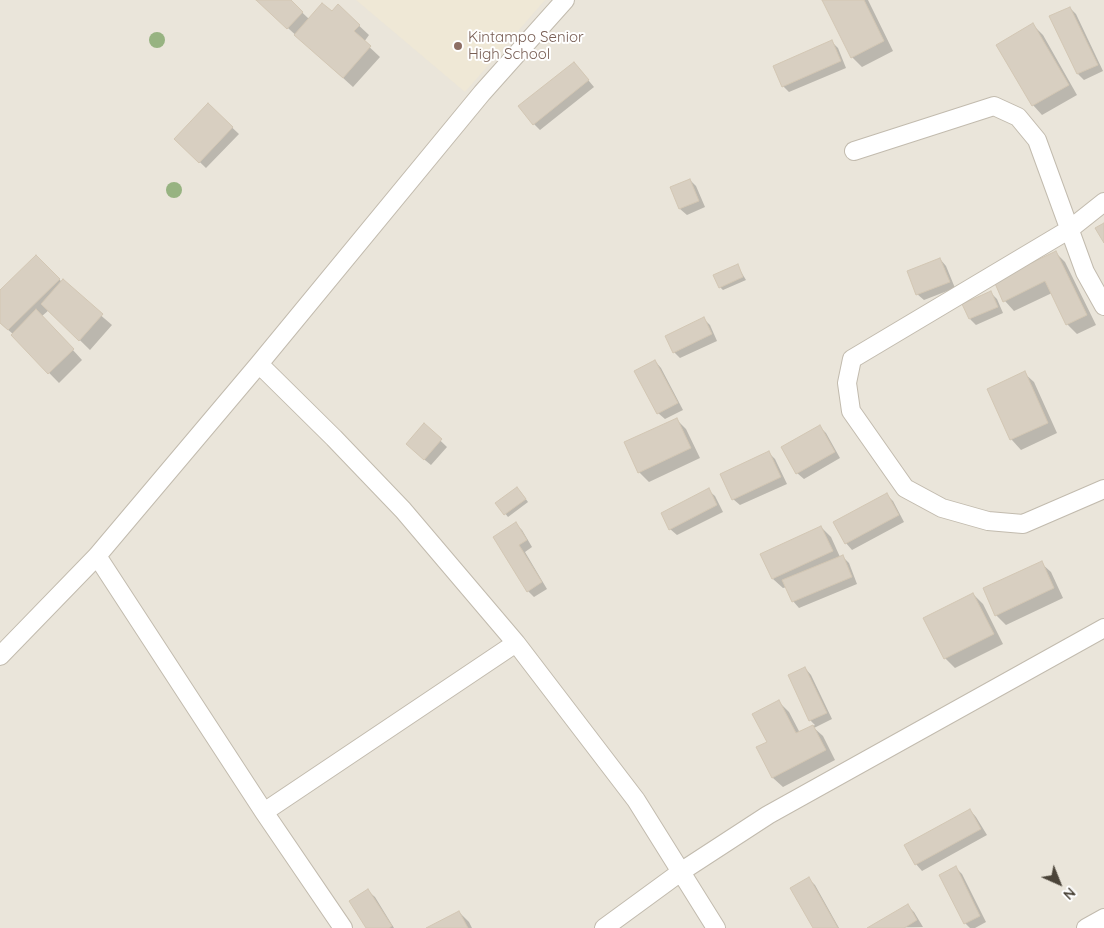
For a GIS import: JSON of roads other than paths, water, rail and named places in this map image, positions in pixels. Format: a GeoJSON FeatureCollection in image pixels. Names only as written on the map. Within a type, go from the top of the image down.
{"type":"FeatureCollection","features":[{"type":"Feature","properties":{"kind":"street"},"geometry":{"type":"LineString","coordinates":[[0,656],[97,556],[259,364],[482,93],[565,0]]}},
{"type":"Feature","properties":{"kind":"street"},"geometry":{"type":"LineString","coordinates":[[854,151],[994,106],[1018,118],[1037,140],[1085,272],[1104,306]]}},
{"type":"Feature","properties":{"kind":"street"},"geometry":{"type":"LineString","coordinates":[[1104,202],[1070,228],[852,359],[847,383],[851,411],[905,488],[942,508],[988,521],[1023,524],[1104,489]]}},
{"type":"Feature","properties":{"kind":"street"},"geometry":{"type":"LineString","coordinates":[[259,364],[403,510],[516,643],[636,800],[716,928]]}},
{"type":"Feature","properties":{"kind":"street"},"geometry":{"type":"LineString","coordinates":[[97,556],[264,812],[343,928]]}},
{"type":"Feature","properties":{"kind":"street"},"geometry":{"type":"LineString","coordinates":[[604,928],[682,871],[768,815],[1104,628]]}},
{"type":"Feature","properties":{"kind":"street"},"geometry":{"type":"LineString","coordinates":[[264,812],[516,643]]}},
{"type":"Feature","properties":{"kind":"street"},"geometry":{"type":"LineString","coordinates":[[1086,928],[1104,918]]}},
{"type":"Feature","properties":{"kind":"place","name":"Kintampo Senior High School"},"geometry":{"type":"Point","coordinates":[458,46]}}]}
